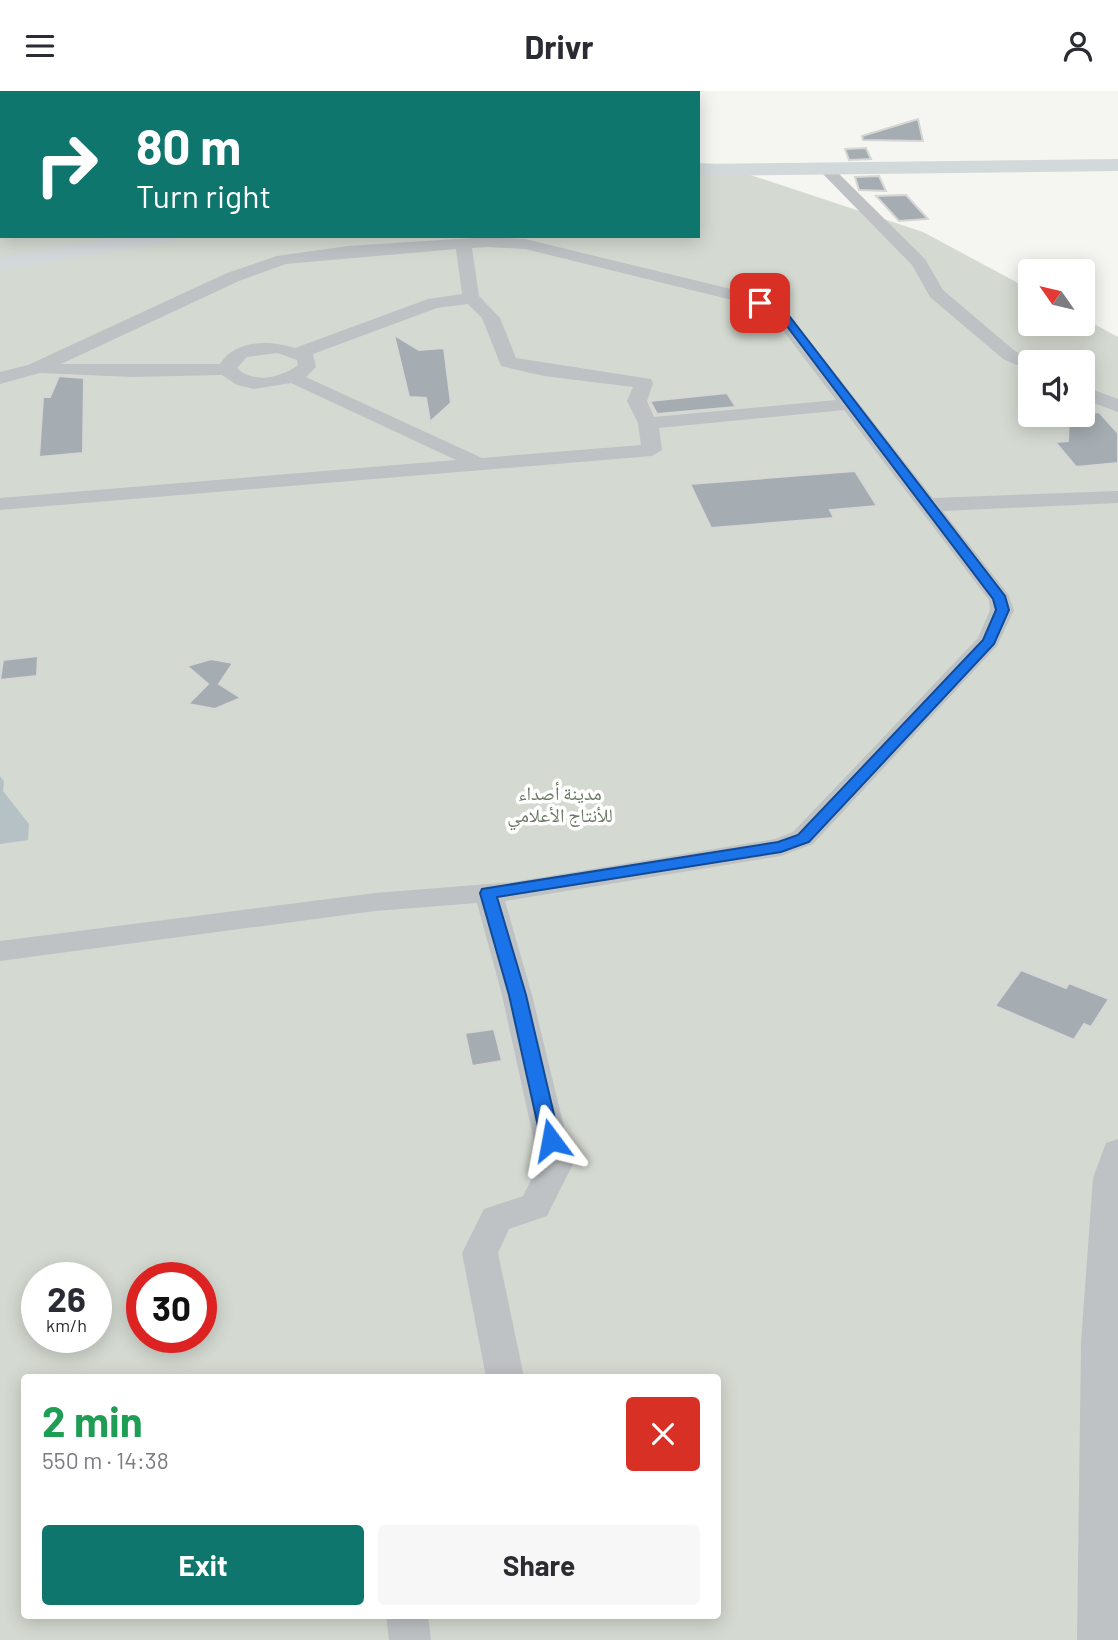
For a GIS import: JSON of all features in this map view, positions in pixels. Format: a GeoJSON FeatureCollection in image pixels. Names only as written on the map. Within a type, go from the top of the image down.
{"type":"FeatureCollection","features":[{"type":"Feature","properties":{"kind":"main road"},"geometry":{"type":"LineString","coordinates":[[700,170],[1118,165]]}},
{"type":"Feature","properties":{"kind":"main road"},"geometry":{"type":"LineString","coordinates":[[0,264],[160,238]]}},
{"type":"Feature","properties":{"kind":"street"},"geometry":{"type":"LineString","coordinates":[[825,168],[919,263],[936,293],[1009,355],[1018,360]]}},
{"type":"Feature","properties":{"kind":"street"},"geometry":{"type":"LineString","coordinates":[[463,244],[471,298]]}},
{"type":"Feature","properties":{"kind":"street"},"geometry":{"type":"LineString","coordinates":[[0,378],[34,369],[261,265],[326,253],[463,244],[525,244],[760,303],[786,319],[1000,599],[1002,610],[989,641],[803,838],[781,847],[488,893],[376,902],[0,951]]}},
{"type":"Feature","properties":{"kind":"street"},"geometry":{"type":"LineString","coordinates":[[0,505],[477,462],[652,450],[648,423],[637,401],[644,383],[544,370],[508,362],[494,319],[485,306],[471,298],[434,303],[300,352]]}},
{"type":"Feature","properties":{"kind":"street"},"geometry":{"type":"LineString","coordinates":[[278,348],[300,352],[306,357],[307,367],[292,377],[251,381],[230,374],[227,369],[233,358],[253,350],[278,348]]}},
{"type":"Feature","properties":{"kind":"street"},"geometry":{"type":"LineString","coordinates":[[34,369],[132,372],[227,369]]}},
{"type":"Feature","properties":{"kind":"street"},"geometry":{"type":"LineString","coordinates":[[292,377],[477,462]]}},
{"type":"Feature","properties":{"kind":"street"},"geometry":{"type":"LineString","coordinates":[[1095,397],[1118,406]]}},
{"type":"Feature","properties":{"kind":"street"},"geometry":{"type":"LineString","coordinates":[[648,423],[850,404]]}},
{"type":"Feature","properties":{"kind":"street"},"geometry":{"type":"LineString","coordinates":[[929,505],[1118,497]]}},
{"type":"Feature","properties":{"kind":"street"},"geometry":{"type":"LineString","coordinates":[[488,893],[517,995],[556,1164],[535,1206],[496,1219],[480,1253],[504,1374]]}},
{"type":"Feature","properties":{"kind":"street"},"geometry":{"type":"LineString","coordinates":[[1098,1640],[1100,1342],[1110,1178],[1118,1152]]}},
{"type":"Feature","properties":{"kind":"street"},"geometry":{"type":"LineString","coordinates":[[407,1619],[410,1640]]}},
{"type":"Feature","properties":{"kind":"green space","name":"مدينة أصداء للأنتاج الأعلامي"},"geometry":{"type":"Polygon","coordinates":[[[700,163],[717,164],[923,232],[1018,283],[1018,336],[1096,336],[1096,325],[1118,337],[1118,1640],[0,1640],[0,238],[700,238],[700,163]]]}},
{"type":"Feature","properties":{"kind":"shaded area"},"geometry":{"type":"Polygon","coordinates":[[[0,776],[4,781],[3,791],[29,824],[28,840],[0,844],[0,776]]]}},
{"type":"Feature","properties":{"kind":"building"},"geometry":{"type":"Polygon","coordinates":[[[918,119],[923,141],[863,140],[862,136],[918,119]]]}},
{"type":"Feature","properties":{"kind":"building"},"geometry":{"type":"Polygon","coordinates":[[[866,148],[871,159],[849,160],[845,149],[866,148]]]}},
{"type":"Feature","properties":{"kind":"building"},"geometry":{"type":"Polygon","coordinates":[[[879,176],[886,191],[859,190],[855,177],[879,176]]]}},
{"type":"Feature","properties":{"kind":"building"},"geometry":{"type":"Polygon","coordinates":[[[906,195],[928,219],[899,221],[876,196],[906,195]]]}},
{"type":"Feature","properties":{"kind":"building"},"geometry":{"type":"Polygon","coordinates":[[[394,335],[419,350],[444,348],[451,403],[430,422],[426,398],[409,397],[394,335]]]}},
{"type":"Feature","properties":{"kind":"building"},"geometry":{"type":"Polygon","coordinates":[[[59,376],[84,378],[83,453],[39,457],[43,397],[50,397],[59,376]]]}},
{"type":"Feature","properties":{"kind":"building"},"geometry":{"type":"Polygon","coordinates":[[[727,393],[736,407],[657,414],[650,401],[727,393]]]}},
{"type":"Feature","properties":{"kind":"building"},"geometry":{"type":"Polygon","coordinates":[[[1095,412],[1099,412],[1118,433],[1118,463],[1076,467],[1055,442],[1068,441],[1069,427],[1095,427],[1095,412]]]}},
{"type":"Feature","properties":{"kind":"building"},"geometry":{"type":"Polygon","coordinates":[[[855,471],[877,506],[830,510],[834,518],[711,528],[690,484],[855,471]]]}},
{"type":"Feature","properties":{"kind":"building"},"geometry":{"type":"Polygon","coordinates":[[[38,656],[37,676],[0,680],[3,660],[38,656]]]}},
{"type":"Feature","properties":{"kind":"building"},"geometry":{"type":"Polygon","coordinates":[[[211,659],[233,663],[219,684],[241,698],[215,709],[188,704],[208,684],[187,666],[211,659]]]}},
{"type":"Feature","properties":{"kind":"building"},"geometry":{"type":"Polygon","coordinates":[[[1021,970],[1066,988],[1069,983],[1109,999],[1091,1027],[1084,1024],[1074,1040],[995,1006],[1021,970]]]}},
{"type":"Feature","properties":{"kind":"building"},"geometry":{"type":"Polygon","coordinates":[[[494,1029],[502,1061],[472,1066],[465,1033],[494,1029]]]}},
{"type":"Feature","properties":{"kind":"route"},"geometry":{"type":"LineString","coordinates":[[551,1140],[517,995],[488,893],[781,847],[803,838],[989,641],[1002,610],[1000,599],[786,319],[760,303]]}}]}
